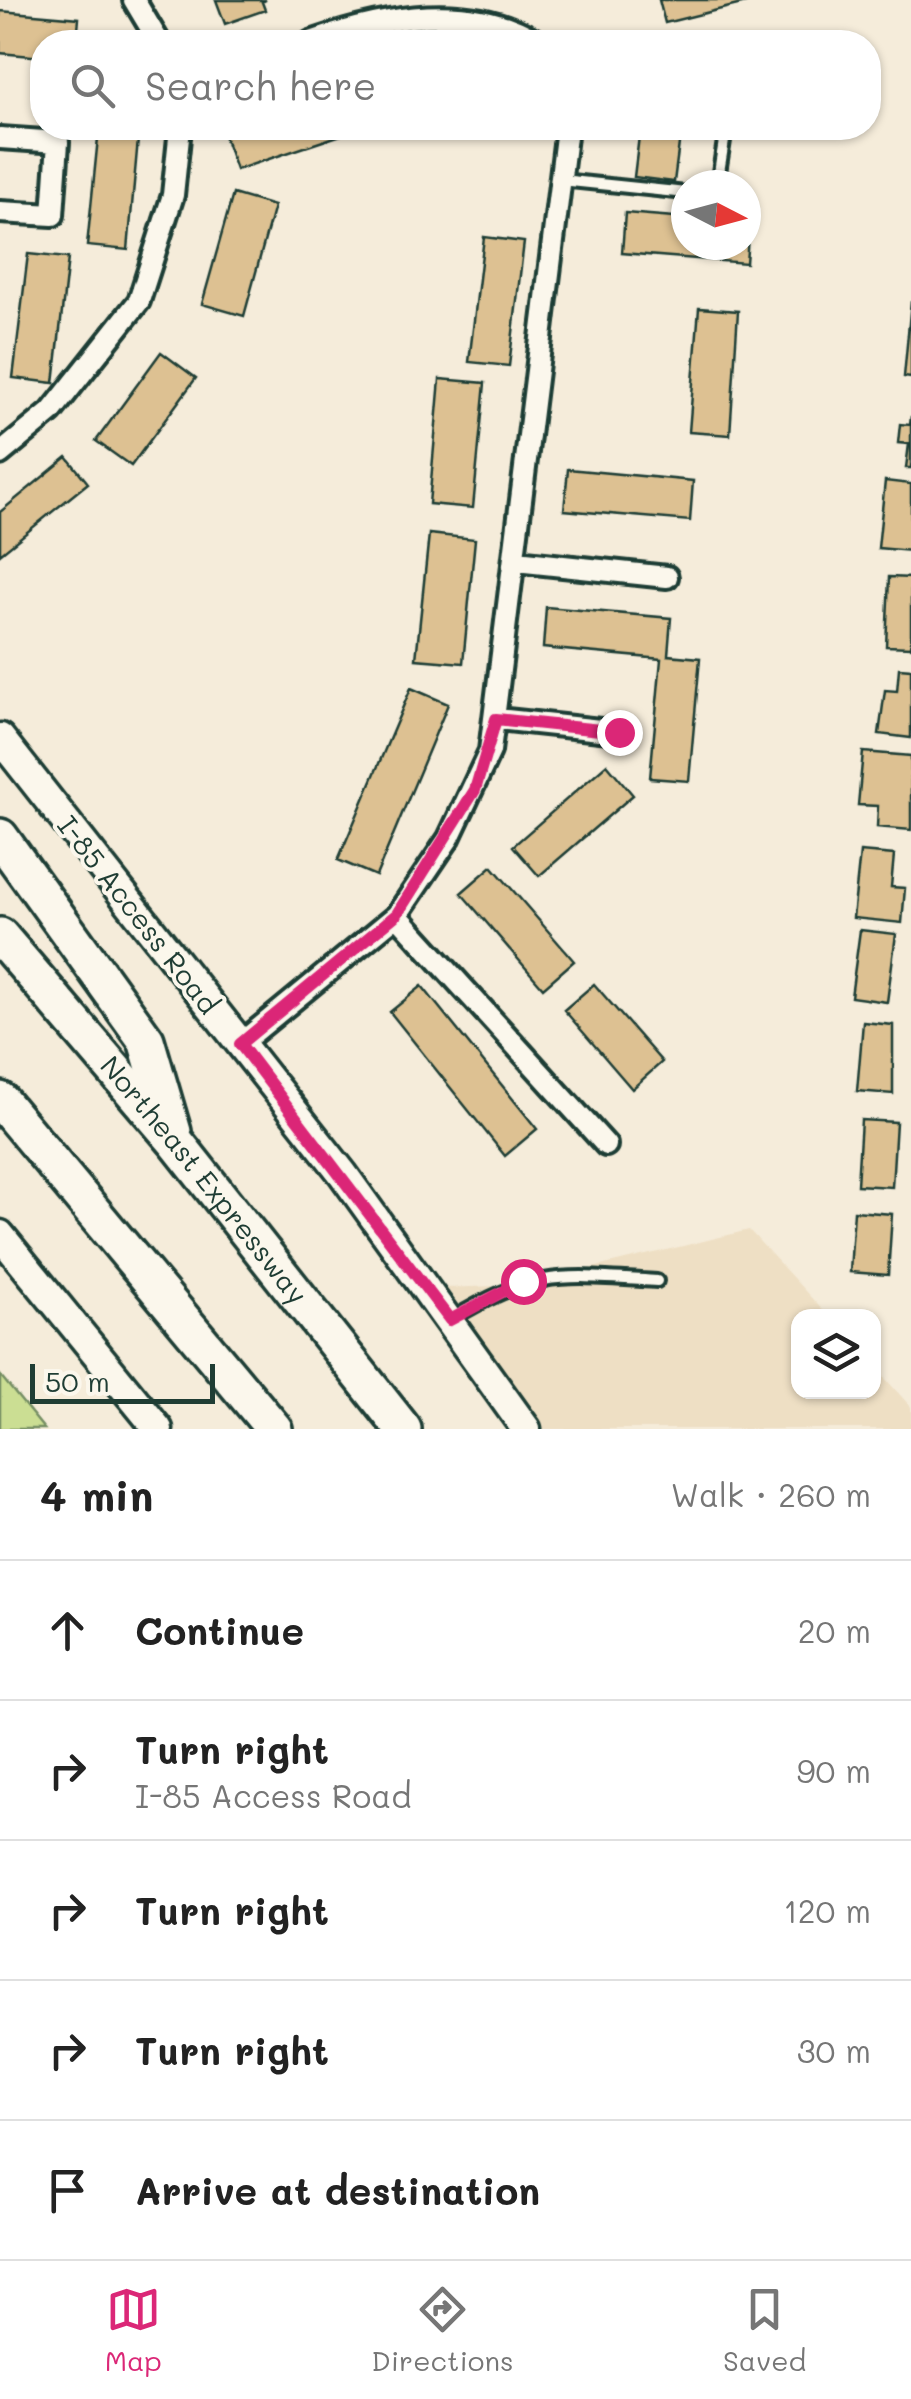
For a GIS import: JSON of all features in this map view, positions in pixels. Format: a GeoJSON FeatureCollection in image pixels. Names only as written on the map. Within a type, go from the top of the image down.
{"type":"FeatureCollection","features":[{"type":"Feature","properties":{"kind":"highway"},"geometry":{"type":"LineString","coordinates":[[0,837],[146,1040],[176,1142]]}},
{"type":"Feature","properties":{"kind":"highway","name":"Northeast Expressway"},"geometry":{"type":"LineString","coordinates":[[0,936],[176,1142],[403,1429]]}},
{"type":"Feature","properties":{"kind":"highway"},"geometry":{"type":"LineString","coordinates":[[0,1100],[274,1429]]}},
{"type":"Feature","properties":{"kind":"main road","name":"I-85 Access Road"},"geometry":{"type":"LineString","coordinates":[[0,738],[240,1044],[450,1320],[526,1429]]}},
{"type":"Feature","properties":{"kind":"main road"},"geometry":{"type":"LineString","coordinates":[[0,1235],[158,1429]]}},
{"type":"Feature","properties":{"kind":"street"},"geometry":{"type":"LineString","coordinates":[[134,0],[152,30]]}},
{"type":"Feature","properties":{"kind":"street"},"geometry":{"type":"LineString","coordinates":[[347,30],[410,8],[477,9],[525,30]]}},
{"type":"Feature","properties":{"kind":"street"},"geometry":{"type":"LineString","coordinates":[[0,138],[58,142],[53,215],[0,212]]}},
{"type":"Feature","properties":{"kind":"street"},"geometry":{"type":"LineString","coordinates":[[3,445],[50,412],[138,300],[173,195],[179,140]]}},
{"type":"Feature","properties":{"kind":"street"},"geometry":{"type":"LineString","coordinates":[[240,1044],[397,914],[475,790],[496,719],[566,140]]}},
{"type":"Feature","properties":{"kind":"street"},"geometry":{"type":"LineString","coordinates":[[516,562],[667,578]]}},
{"type":"Feature","properties":{"kind":"street"},"geometry":{"type":"LineString","coordinates":[[496,719],[619,732]]}},
{"type":"Feature","properties":{"kind":"street"},"geometry":{"type":"LineString","coordinates":[[397,914],[606,1145]]}},
{"type":"Feature","properties":{"kind":"lane"},"geometry":{"type":"LineString","coordinates":[[719,170],[724,140]]}},
{"type":"Feature","properties":{"kind":"lane"},"geometry":{"type":"LineString","coordinates":[[561,180],[671,191]]}},
{"type":"Feature","properties":{"kind":"lane"},"geometry":{"type":"LineString","coordinates":[[450,1320],[523,1281],[570,1275],[657,1281]]}},
{"type":"Feature","properties":{"kind":"shaded area"},"geometry":{"type":"Polygon","coordinates":[[[749,1230],[822,1309],[791,1309],[791,1399],[881,1399],[881,1374],[911,1407],[911,1429],[524,1429],[419,1289],[522,1285],[749,1230]]]}},
{"type":"Feature","properties":{"kind":"green space"},"geometry":{"type":"Polygon","coordinates":[[[0,1375],[44,1429],[0,1429],[0,1375]]]}},
{"type":"Feature","properties":{"kind":"building"},"geometry":{"type":"Polygon","coordinates":[[[216,0],[266,0],[262,2],[265,10],[225,24],[216,0]]]}},
{"type":"Feature","properties":{"kind":"building"},"geometry":{"type":"Polygon","coordinates":[[[659,0],[758,0],[665,23],[659,0]]]}},
{"type":"Feature","properties":{"kind":"building"},"geometry":{"type":"Polygon","coordinates":[[[0,11],[79,18],[78,30],[30,30],[30,56],[0,53],[0,11]]]}},
{"type":"Feature","properties":{"kind":"building"},"geometry":{"type":"Polygon","coordinates":[[[98,140],[138,140],[128,250],[87,246],[98,140]]]}},
{"type":"Feature","properties":{"kind":"building"},"geometry":{"type":"Polygon","coordinates":[[[226,140],[326,140],[236,170],[226,140]]]}},
{"type":"Feature","properties":{"kind":"building"},"geometry":{"type":"Polygon","coordinates":[[[639,140],[679,140],[671,182],[634,177],[639,140]]]}},
{"type":"Feature","properties":{"kind":"building"},"geometry":{"type":"Polygon","coordinates":[[[233,194],[274,206],[244,316],[202,304],[233,194]]]}},
{"type":"Feature","properties":{"kind":"building"},"geometry":{"type":"Polygon","coordinates":[[[625,213],[671,217],[671,257],[622,253],[625,213]]]}},
{"type":"Feature","properties":{"kind":"building"},"geometry":{"type":"Polygon","coordinates":[[[484,237],[524,242],[509,366],[469,362],[484,237]]]}},
{"type":"Feature","properties":{"kind":"building"},"geometry":{"type":"Polygon","coordinates":[[[28,254],[68,258],[54,383],[13,378],[28,254]]]}},
{"type":"Feature","properties":{"kind":"building"},"geometry":{"type":"Polygon","coordinates":[[[911,301],[911,378],[904,377],[911,301]]]}},
{"type":"Feature","properties":{"kind":"building"},"geometry":{"type":"Polygon","coordinates":[[[699,308],[738,311],[730,435],[689,432],[699,308]]]}},
{"type":"Feature","properties":{"kind":"building"},"geometry":{"type":"Polygon","coordinates":[[[161,352],[196,378],[131,466],[96,441],[161,352]]]}},
{"type":"Feature","properties":{"kind":"building"},"geometry":{"type":"Polygon","coordinates":[[[440,379],[485,383],[473,508],[429,504],[440,379]]]}},
{"type":"Feature","properties":{"kind":"building"},"geometry":{"type":"Polygon","coordinates":[[[911,416],[911,468],[906,468],[909,444],[898,443],[900,424],[910,425],[911,416]]]}},
{"type":"Feature","properties":{"kind":"building"},"geometry":{"type":"Polygon","coordinates":[[[67,457],[88,483],[0,554],[0,512],[67,457]]]}},
{"type":"Feature","properties":{"kind":"building"},"geometry":{"type":"Polygon","coordinates":[[[568,469],[693,481],[690,521],[564,510],[568,469]]]}},
{"type":"Feature","properties":{"kind":"building"},"geometry":{"type":"Polygon","coordinates":[[[885,481],[911,484],[911,551],[878,548],[885,481]]]}},
{"type":"Feature","properties":{"kind":"building"},"geometry":{"type":"Polygon","coordinates":[[[429,534],[475,539],[463,663],[416,659],[429,534]]]}},
{"type":"Feature","properties":{"kind":"building"},"geometry":{"type":"Polygon","coordinates":[[[889,577],[911,578],[911,647],[886,646],[889,577]]]}},
{"type":"Feature","properties":{"kind":"building"},"geometry":{"type":"Polygon","coordinates":[[[546,607],[671,618],[668,655],[700,658],[689,781],[650,778],[661,659],[543,648],[546,607]]]}},
{"type":"Feature","properties":{"kind":"building"},"geometry":{"type":"Polygon","coordinates":[[[899,668],[911,669],[911,738],[879,734],[885,690],[897,691],[899,668]]]}},
{"type":"Feature","properties":{"kind":"building"},"geometry":{"type":"Polygon","coordinates":[[[411,688],[448,704],[376,876],[338,860],[411,688]]]}},
{"type":"Feature","properties":{"kind":"building"},"geometry":{"type":"Polygon","coordinates":[[[863,752],[911,756],[911,830],[877,827],[878,806],[858,805],[863,752]]]}},
{"type":"Feature","properties":{"kind":"building"},"geometry":{"type":"Polygon","coordinates":[[[607,764],[633,795],[539,876],[513,846],[607,764]]]}},
{"type":"Feature","properties":{"kind":"building"},"geometry":{"type":"Polygon","coordinates":[[[860,852],[894,855],[891,887],[905,888],[902,923],[853,918],[860,852]]]}},
{"type":"Feature","properties":{"kind":"building"},"geometry":{"type":"Polygon","coordinates":[[[492,866],[574,961],[543,988],[461,893],[492,866]]]}},
{"type":"Feature","properties":{"kind":"building"},"geometry":{"type":"Polygon","coordinates":[[[860,930],[896,934],[887,1002],[851,997],[860,930]]]}},
{"type":"Feature","properties":{"kind":"building"},"geometry":{"type":"Polygon","coordinates":[[[594,984],[662,1062],[632,1089],[564,1010],[594,984]]]}},
{"type":"Feature","properties":{"kind":"building"},"geometry":{"type":"Polygon","coordinates":[[[422,986],[537,1129],[505,1156],[390,1012],[422,986]]]}},
{"type":"Feature","properties":{"kind":"building"},"geometry":{"type":"Polygon","coordinates":[[[863,1022],[893,1025],[893,1094],[857,1091],[863,1022]]]}},
{"type":"Feature","properties":{"kind":"building"},"geometry":{"type":"Polygon","coordinates":[[[861,1120],[896,1122],[892,1187],[857,1185],[861,1120]]]}},
{"type":"Feature","properties":{"kind":"building"},"geometry":{"type":"Polygon","coordinates":[[[854,1211],[892,1214],[888,1275],[850,1272],[854,1211]]]}},
{"type":"Feature","properties":{"kind":"route"},"geometry":{"type":"LineString","coordinates":[[523,1281],[450,1320],[343,1174],[240,1044],[397,914],[449,838],[475,790],[490,750],[496,719],[619,732]]}}]}
